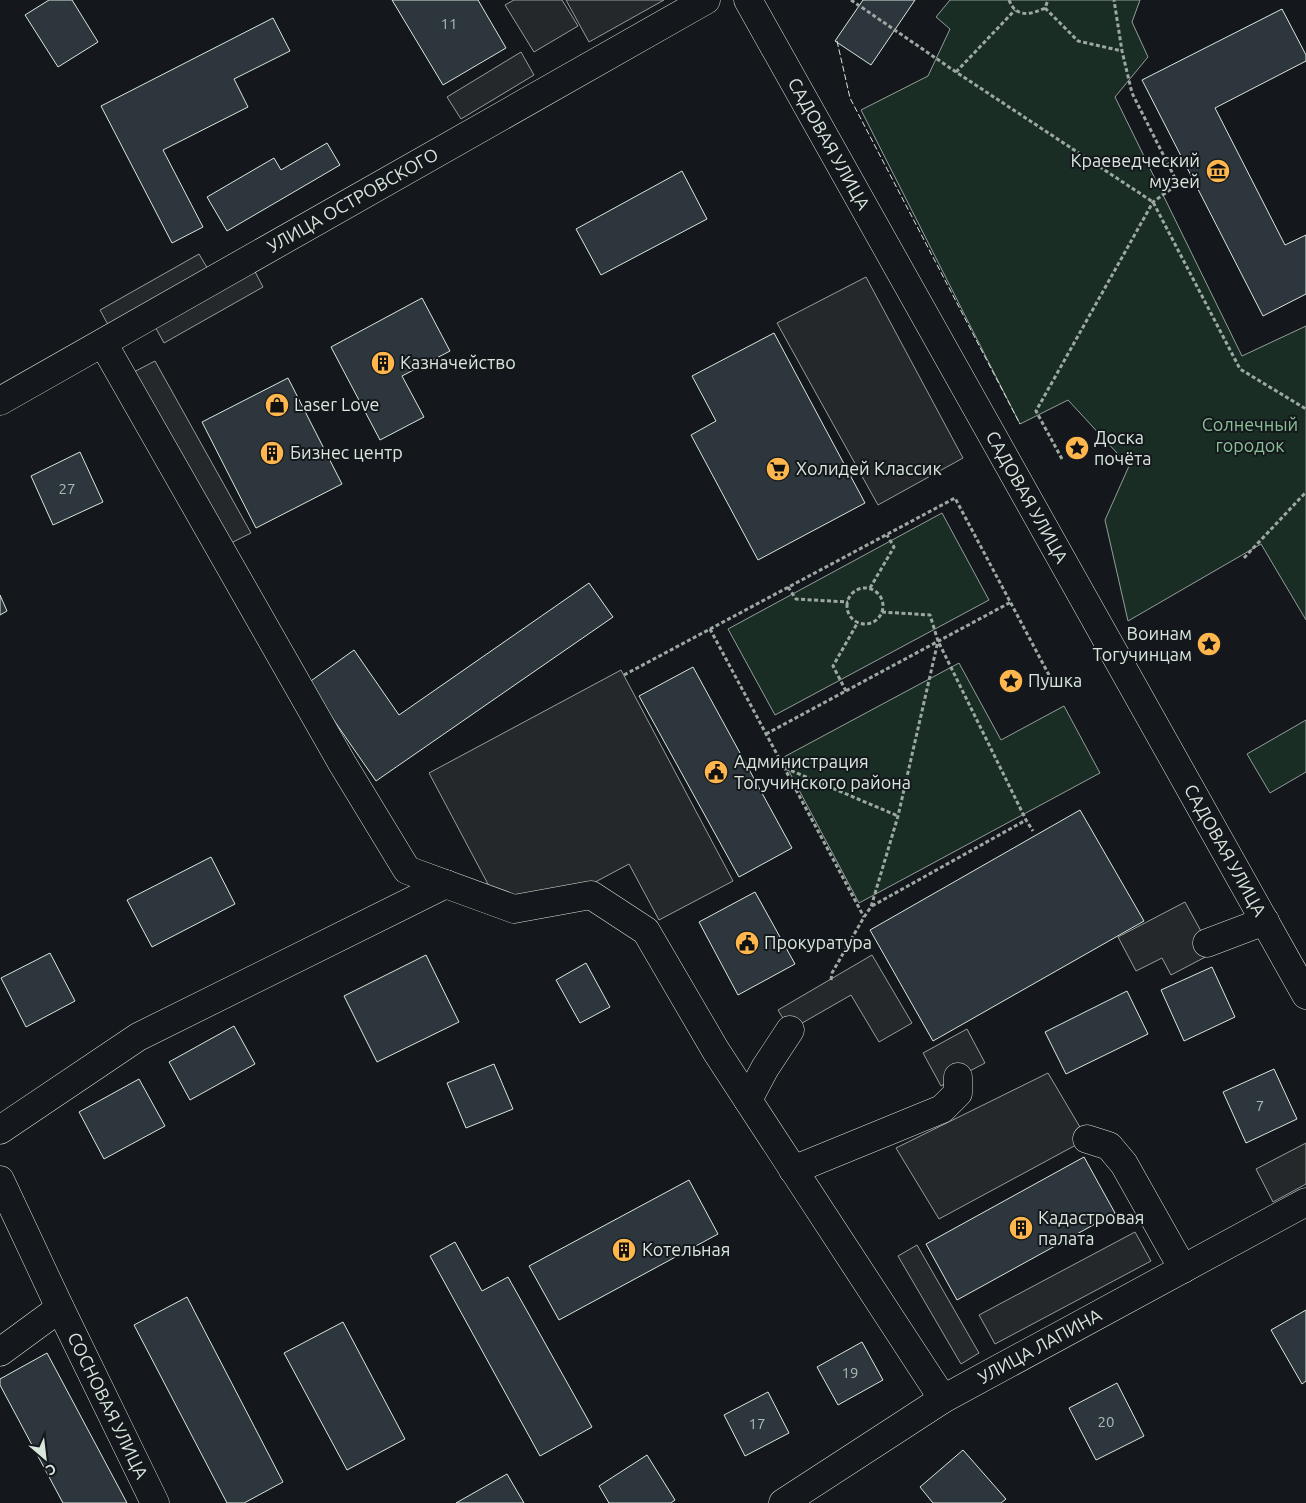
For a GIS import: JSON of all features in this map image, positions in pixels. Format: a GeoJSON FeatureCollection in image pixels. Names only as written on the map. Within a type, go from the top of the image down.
{"type":"FeatureCollection","features":[{"type":"Feature","properties":{"kind":"street","name":"УЛИЦА ОСТРОВСКОГО"},"geometry":{"type":"LineString","coordinates":[[0,401],[706,0]]}},
{"type":"Feature","properties":{"kind":"street","name":"САДОВАЯ УЛИЦА"},"geometry":{"type":"LineString","coordinates":[[748,0],[1306,995]]}},
{"type":"Feature","properties":{"kind":"street"},"geometry":{"type":"LineString","coordinates":[[104,343],[342,763],[407,870],[514,909],[597,886],[646,931],[716,1051],[943,1399]]}},
{"type":"Feature","properties":{"kind":"street"},"geometry":{"type":"LineString","coordinates":[[0,1130],[138,1037],[446,884]]}},
{"type":"Feature","properties":{"kind":"street"},"geometry":{"type":"LineString","coordinates":[[1207,943],[1265,921]]}},
{"type":"Feature","properties":{"kind":"street"},"geometry":{"type":"LineString","coordinates":[[748,1100],[765,1068],[790,1030]]}},
{"type":"Feature","properties":{"kind":"street"},"geometry":{"type":"LineString","coordinates":[[793,1170],[942,1109],[958,1093],[958,1077]]}},
{"type":"Feature","properties":{"kind":"street"},"geometry":{"type":"LineString","coordinates":[[1087,1139],[1109,1146],[1124,1164],[1183,1269]]}},
{"type":"Feature","properties":{"kind":"street","name":"СОСНОВАЯ УЛИЦА"},"geometry":{"type":"LineString","coordinates":[[0,1180],[155,1503]]}},
{"type":"Feature","properties":{"kind":"street","name":"УЛИЦА ЛАПИНА"},"geometry":{"type":"LineString","coordinates":[[782,1503],[943,1399],[1306,1202]]}},
{"type":"Feature","properties":{"kind":"street","name":"СОСНОВАЯ УЛИЦА"},"geometry":{"type":"LineString","coordinates":[[0,1352],[60,1308]]}},
{"type":"Feature","properties":{"kind":"path"},"geometry":{"type":"LineString","coordinates":[[851,0],[1153,202],[1240,369],[1306,409]]}},
{"type":"Feature","properties":{"kind":"path"},"geometry":{"type":"LineString","coordinates":[[1009,0],[1015,10],[1025,14],[1035,13],[1045,8],[1048,0]]}},
{"type":"Feature","properties":{"kind":"path"},"geometry":{"type":"LineString","coordinates":[[1062,459],[1036,411],[1153,202],[1178,184],[1132,93],[1122,51],[1114,0]]}},
{"type":"Feature","properties":{"kind":"path"},"geometry":{"type":"LineString","coordinates":[[1045,8],[1078,41],[1122,51]]}},
{"type":"Feature","properties":{"kind":"path"},"geometry":{"type":"LineString","coordinates":[[956,72],[1015,10]]}},
{"type":"Feature","properties":{"kind":"path"},"geometry":{"type":"LineString","coordinates":[[1244,558],[1306,492]]}},
{"type":"Feature","properties":{"kind":"path"},"geometry":{"type":"LineString","coordinates":[[624,675],[955,498],[1049,675]]}},
{"type":"Feature","properties":{"kind":"path"},"geometry":{"type":"LineString","coordinates":[[870,588],[894,547],[886,534]]}},
{"type":"Feature","properties":{"kind":"path"},"geometry":{"type":"LineString","coordinates":[[788,587],[796,599],[848,602]]}},
{"type":"Feature","properties":{"kind":"path"},"geometry":{"type":"LineString","coordinates":[[870,588],[876,591],[882,600],[882,612],[875,621],[869,624],[858,622],[849,614],[848,602],[854,592],[870,588]]}},
{"type":"Feature","properties":{"kind":"path"},"geometry":{"type":"LineString","coordinates":[[766,734],[1011,602]]}},
{"type":"Feature","properties":{"kind":"path"},"geometry":{"type":"LineString","coordinates":[[882,612],[930,615],[938,641],[1026,820],[1034,831]]}},
{"type":"Feature","properties":{"kind":"path"},"geometry":{"type":"LineString","coordinates":[[846,691],[834,666],[858,622]]}},
{"type":"Feature","properties":{"kind":"path"},"geometry":{"type":"LineString","coordinates":[[710,628],[864,917]]}},
{"type":"Feature","properties":{"kind":"path"},"geometry":{"type":"LineString","coordinates":[[831,980],[832,973],[871,907],[898,816],[938,641]]}},
{"type":"Feature","properties":{"kind":"path"},"geometry":{"type":"LineString","coordinates":[[784,768],[898,816]]}},
{"type":"Feature","properties":{"kind":"path"},"geometry":{"type":"LineString","coordinates":[[871,907],[1026,820]]}},
{"type":"Feature","properties":{"kind":"green space","name":"Солнечный городок"},"geometry":{"type":"Polygon","coordinates":[[[950,0],[1140,0],[1132,22],[1148,57],[1115,97],[1242,356],[1306,326],[1306,620],[1261,544],[1128,621],[1105,520],[1129,466],[1068,400],[1020,424],[861,110],[928,76],[950,29],[936,17],[950,0]]]}},
{"type":"Feature","properties":{"kind":"green space"},"geometry":{"type":"Polygon","coordinates":[[[942,513],[989,600],[775,715],[728,629],[942,513]]]}},
{"type":"Feature","properties":{"kind":"green space"},"geometry":{"type":"Polygon","coordinates":[[[959,663],[1001,740],[1064,706],[1100,773],[859,903],[782,758],[959,663]]]}},
{"type":"Feature","properties":{"kind":"green space"},"geometry":{"type":"Polygon","coordinates":[[[1306,720],[1306,772],[1270,793],[1247,754],[1306,720]]]}},
{"type":"Feature","properties":{"kind":"shaded area"},"geometry":{"type":"Polygon","coordinates":[[[514,0],[562,0],[578,26],[534,52],[505,5],[514,0]]]}},
{"type":"Feature","properties":{"kind":"shaded area"},"geometry":{"type":"Polygon","coordinates":[[[566,0],[664,0],[589,42],[566,0]]]}},
{"type":"Feature","properties":{"kind":"shaded area"},"geometry":{"type":"Polygon","coordinates":[[[521,52],[534,75],[461,119],[447,97],[521,52]]]}},
{"type":"Feature","properties":{"kind":"shaded area"},"geometry":{"type":"Polygon","coordinates":[[[199,254],[212,276],[112,332],[100,310],[199,254]]]}},
{"type":"Feature","properties":{"kind":"shaded area"},"geometry":{"type":"Polygon","coordinates":[[[251,264],[263,287],[164,343],[152,321],[251,264]]]}},
{"type":"Feature","properties":{"kind":"shaded area"},"geometry":{"type":"Polygon","coordinates":[[[866,277],[963,458],[878,505],[777,323],[866,277]]]}},
{"type":"Feature","properties":{"kind":"shaded area"},"geometry":{"type":"Polygon","coordinates":[[[155,361],[251,533],[227,545],[130,374],[155,361]]]}},
{"type":"Feature","properties":{"kind":"shaded area"},"geometry":{"type":"Polygon","coordinates":[[[621,670],[733,881],[659,920],[629,864],[584,888],[514,897],[489,886],[429,773],[621,670]]]}},
{"type":"Feature","properties":{"kind":"shaded area"},"geometry":{"type":"Polygon","coordinates":[[[1185,902],[1213,953],[1171,975],[1162,958],[1136,971],[1118,937],[1185,902]]]}},
{"type":"Feature","properties":{"kind":"shaded area"},"geometry":{"type":"Polygon","coordinates":[[[872,955],[912,1023],[879,1042],[851,995],[790,1030],[778,1010],[872,955]]]}},
{"type":"Feature","properties":{"kind":"shaded area"},"geometry":{"type":"Polygon","coordinates":[[[967,1029],[985,1063],[941,1086],[923,1053],[967,1029]]]}},
{"type":"Feature","properties":{"kind":"shaded area"},"geometry":{"type":"Polygon","coordinates":[[[1048,1073],[1087,1139],[939,1219],[896,1148],[1048,1073]]]}},
{"type":"Feature","properties":{"kind":"shaded area"},"geometry":{"type":"Polygon","coordinates":[[[1306,1143],[1306,1184],[1273,1202],[1256,1169],[1306,1143]]]}},
{"type":"Feature","properties":{"kind":"shaded area"},"geometry":{"type":"Polygon","coordinates":[[[1135,1232],[1151,1261],[995,1344],[979,1315],[1135,1232]]]}},
{"type":"Feature","properties":{"kind":"shaded area"},"geometry":{"type":"Polygon","coordinates":[[[917,1245],[979,1353],[961,1364],[898,1256],[917,1245]]]}},
{"type":"Feature","properties":{"kind":"building"},"geometry":{"type":"Polygon","coordinates":[[[49,0],[72,0],[98,42],[58,67],[25,15],[49,0]]]}},
{"type":"Feature","properties":{"kind":"building"},"geometry":{"type":"Polygon","coordinates":[[[392,0],[478,0],[506,48],[443,85],[392,0]]]}},
{"type":"Feature","properties":{"kind":"building"},"geometry":{"type":"Polygon","coordinates":[[[863,0],[915,0],[871,65],[835,41],[863,0]]]}},
{"type":"Feature","properties":{"kind":"building","name":"Краеведческий музей"},"geometry":{"type":"Polygon","coordinates":[[[1282,9],[1306,55],[1306,61],[1215,108],[1285,245],[1306,235],[1306,294],[1263,316],[1142,80],[1282,9]]]}},
{"type":"Feature","properties":{"kind":"building"},"geometry":{"type":"Polygon","coordinates":[[[273,18],[290,51],[234,79],[248,107],[163,150],[203,227],[172,243],[101,106],[273,18]]]}},
{"type":"Feature","properties":{"kind":"building"},"geometry":{"type":"Polygon","coordinates":[[[327,143],[340,165],[227,231],[207,197],[274,158],[281,170],[327,143]]]}},
{"type":"Feature","properties":{"kind":"building"},"geometry":{"type":"Polygon","coordinates":[[[682,171],[707,219],[601,275],[576,229],[682,171]]]}},
{"type":"Feature","properties":{"kind":"building","name":"Казначейство"},"geometry":{"type":"Polygon","coordinates":[[[422,298],[450,351],[402,376],[424,417],[380,440],[331,347],[422,298]]]}},
{"type":"Feature","properties":{"kind":"building","name":"Холидей Классик"},"geometry":{"type":"Polygon","coordinates":[[[774,333],[865,503],[758,560],[691,435],[716,421],[692,376],[774,333]]]}},
{"type":"Feature","properties":{"kind":"building","name":"Бизнес центр"},"geometry":{"type":"Polygon","coordinates":[[[288,378],[342,484],[256,528],[202,422],[288,378]]]}},
{"type":"Feature","properties":{"kind":"building"},"geometry":{"type":"Polygon","coordinates":[[[80,452],[103,502],[53,525],[31,476],[80,452]]]}},
{"type":"Feature","properties":{"kind":"building"},"geometry":{"type":"Polygon","coordinates":[[[589,583],[613,617],[376,781],[308,683],[354,650],[399,715],[589,583]]]}},
{"type":"Feature","properties":{"kind":"building"},"geometry":{"type":"Polygon","coordinates":[[[0,595],[7,611],[0,615],[0,595]]]}},
{"type":"Feature","properties":{"kind":"building","name":"Администрация Тогучинского района"},"geometry":{"type":"Polygon","coordinates":[[[693,667],[792,848],[739,877],[639,696],[693,667]]]}},
{"type":"Feature","properties":{"kind":"building"},"geometry":{"type":"Polygon","coordinates":[[[1080,810],[1144,921],[933,1041],[870,930],[1080,810]]]}},
{"type":"Feature","properties":{"kind":"building"},"geometry":{"type":"Polygon","coordinates":[[[211,857],[235,904],[152,947],[127,900],[211,857]]]}},
{"type":"Feature","properties":{"kind":"building","name":"Прокуратура"},"geometry":{"type":"Polygon","coordinates":[[[755,892],[795,964],[738,995],[699,922],[755,892]]]}},
{"type":"Feature","properties":{"kind":"building"},"geometry":{"type":"Polygon","coordinates":[[[50,953],[75,1001],[26,1027],[1,978],[50,953]]]}},
{"type":"Feature","properties":{"kind":"building"},"geometry":{"type":"Polygon","coordinates":[[[426,955],[459,1022],[377,1062],[344,996],[426,955]]]}},
{"type":"Feature","properties":{"kind":"building"},"geometry":{"type":"Polygon","coordinates":[[[586,963],[610,1007],[580,1023],[556,980],[586,963]]]}},
{"type":"Feature","properties":{"kind":"building"},"geometry":{"type":"Polygon","coordinates":[[[1212,967],[1235,1017],[1184,1041],[1161,990],[1212,967]]]}},
{"type":"Feature","properties":{"kind":"building"},"geometry":{"type":"Polygon","coordinates":[[[1127,991],[1148,1034],[1066,1074],[1045,1032],[1127,991]]]}},
{"type":"Feature","properties":{"kind":"building"},"geometry":{"type":"Polygon","coordinates":[[[234,1026],[255,1064],[190,1100],[169,1062],[234,1026]]]}},
{"type":"Feature","properties":{"kind":"building"},"geometry":{"type":"Polygon","coordinates":[[[494,1064],[513,1109],[466,1128],[447,1083],[494,1064]]]}},
{"type":"Feature","properties":{"kind":"building"},"geometry":{"type":"Polygon","coordinates":[[[1274,1069],[1297,1119],[1246,1143],[1223,1092],[1274,1069]]]}},
{"type":"Feature","properties":{"kind":"building"},"geometry":{"type":"Polygon","coordinates":[[[139,1079],[165,1126],[104,1159],[79,1112],[139,1079]]]}},
{"type":"Feature","properties":{"kind":"building","name":"Кадастровая палата"},"geometry":{"type":"Polygon","coordinates":[[[1084,1157],[1115,1213],[957,1300],[926,1244],[1084,1157]]]}},
{"type":"Feature","properties":{"kind":"building","name":"Котельная"},"geometry":{"type":"Polygon","coordinates":[[[689,1180],[718,1234],[559,1320],[529,1266],[689,1180]]]}},
{"type":"Feature","properties":{"kind":"building"},"geometry":{"type":"Polygon","coordinates":[[[455,1242],[482,1291],[508,1277],[592,1427],[540,1456],[430,1256],[455,1242]]]}},
{"type":"Feature","properties":{"kind":"building"},"geometry":{"type":"Polygon","coordinates":[[[187,1297],[283,1482],[244,1503],[227,1503],[134,1325],[187,1297]]]}},
{"type":"Feature","properties":{"kind":"building"},"geometry":{"type":"Polygon","coordinates":[[[1306,1310],[1306,1381],[1302,1384],[1271,1330],[1306,1310]]]}},
{"type":"Feature","properties":{"kind":"building"},"geometry":{"type":"Polygon","coordinates":[[[343,1322],[405,1439],[347,1470],[284,1353],[343,1322]]]}},
{"type":"Feature","properties":{"kind":"building"},"geometry":{"type":"Polygon","coordinates":[[[862,1342],[883,1380],[838,1405],[817,1367],[862,1342]]]}},
{"type":"Feature","properties":{"kind":"building"},"geometry":{"type":"Polygon","coordinates":[[[47,1353],[127,1503],[63,1503],[0,1385],[0,1379],[47,1353]]]}},
{"type":"Feature","properties":{"kind":"building"},"geometry":{"type":"Polygon","coordinates":[[[1117,1383],[1144,1436],[1096,1460],[1069,1408],[1117,1383]]]}},
{"type":"Feature","properties":{"kind":"building"},"geometry":{"type":"Polygon","coordinates":[[[768,1392],[789,1433],[745,1456],[724,1415],[768,1392]]]}},
{"type":"Feature","properties":{"kind":"building"},"geometry":{"type":"Polygon","coordinates":[[[963,1450],[1006,1499],[1001,1503],[933,1503],[920,1487],[963,1450]]]}},
{"type":"Feature","properties":{"kind":"building"},"geometry":{"type":"Polygon","coordinates":[[[647,1455],[675,1500],[671,1503],[609,1503],[599,1486],[647,1455]]]}},
{"type":"Feature","properties":{"kind":"building"},"geometry":{"type":"Polygon","coordinates":[[[507,1474],[524,1503],[456,1503],[507,1474]]]}},
{"type":"Feature","properties":{"kind":"fence"},"geometry":{"type":"LineString","coordinates":[[837,41],[850,98],[1020,424]]}},
{"type":"Feature","properties":{"kind":"place","name":"Краеведческий музей"},"geometry":{"type":"Point","coordinates":[1218,171]}},
{"type":"Feature","properties":{"kind":"place","name":"Казначейство"},"geometry":{"type":"Point","coordinates":[383,363]}},
{"type":"Feature","properties":{"kind":"place","name":"Laser Love"},"geometry":{"type":"Point","coordinates":[277,405]}},
{"type":"Feature","properties":{"kind":"place","name":"Доска почёта"},"geometry":{"type":"Point","coordinates":[1077,448]}},
{"type":"Feature","properties":{"kind":"place","name":"Бизнес центр"},"geometry":{"type":"Point","coordinates":[272,453]}},
{"type":"Feature","properties":{"kind":"place","name":"Холидей Классик"},"geometry":{"type":"Point","coordinates":[778,469]}},
{"type":"Feature","properties":{"kind":"place","name":"Воинам Тогучинцам"},"geometry":{"type":"Point","coordinates":[1209,644]}},
{"type":"Feature","properties":{"kind":"place","name":"Пушка"},"geometry":{"type":"Point","coordinates":[1011,681]}},
{"type":"Feature","properties":{"kind":"place","name":"Администрация Тогучинского района"},"geometry":{"type":"Point","coordinates":[716,772]}},
{"type":"Feature","properties":{"kind":"place","name":"Прокуратура"},"geometry":{"type":"Point","coordinates":[747,943]}},
{"type":"Feature","properties":{"kind":"place","name":"Кадастровая палата"},"geometry":{"type":"Point","coordinates":[1021,1228]}},
{"type":"Feature","properties":{"kind":"place","name":"Котельная"},"geometry":{"type":"Point","coordinates":[624,1250]}}]}
